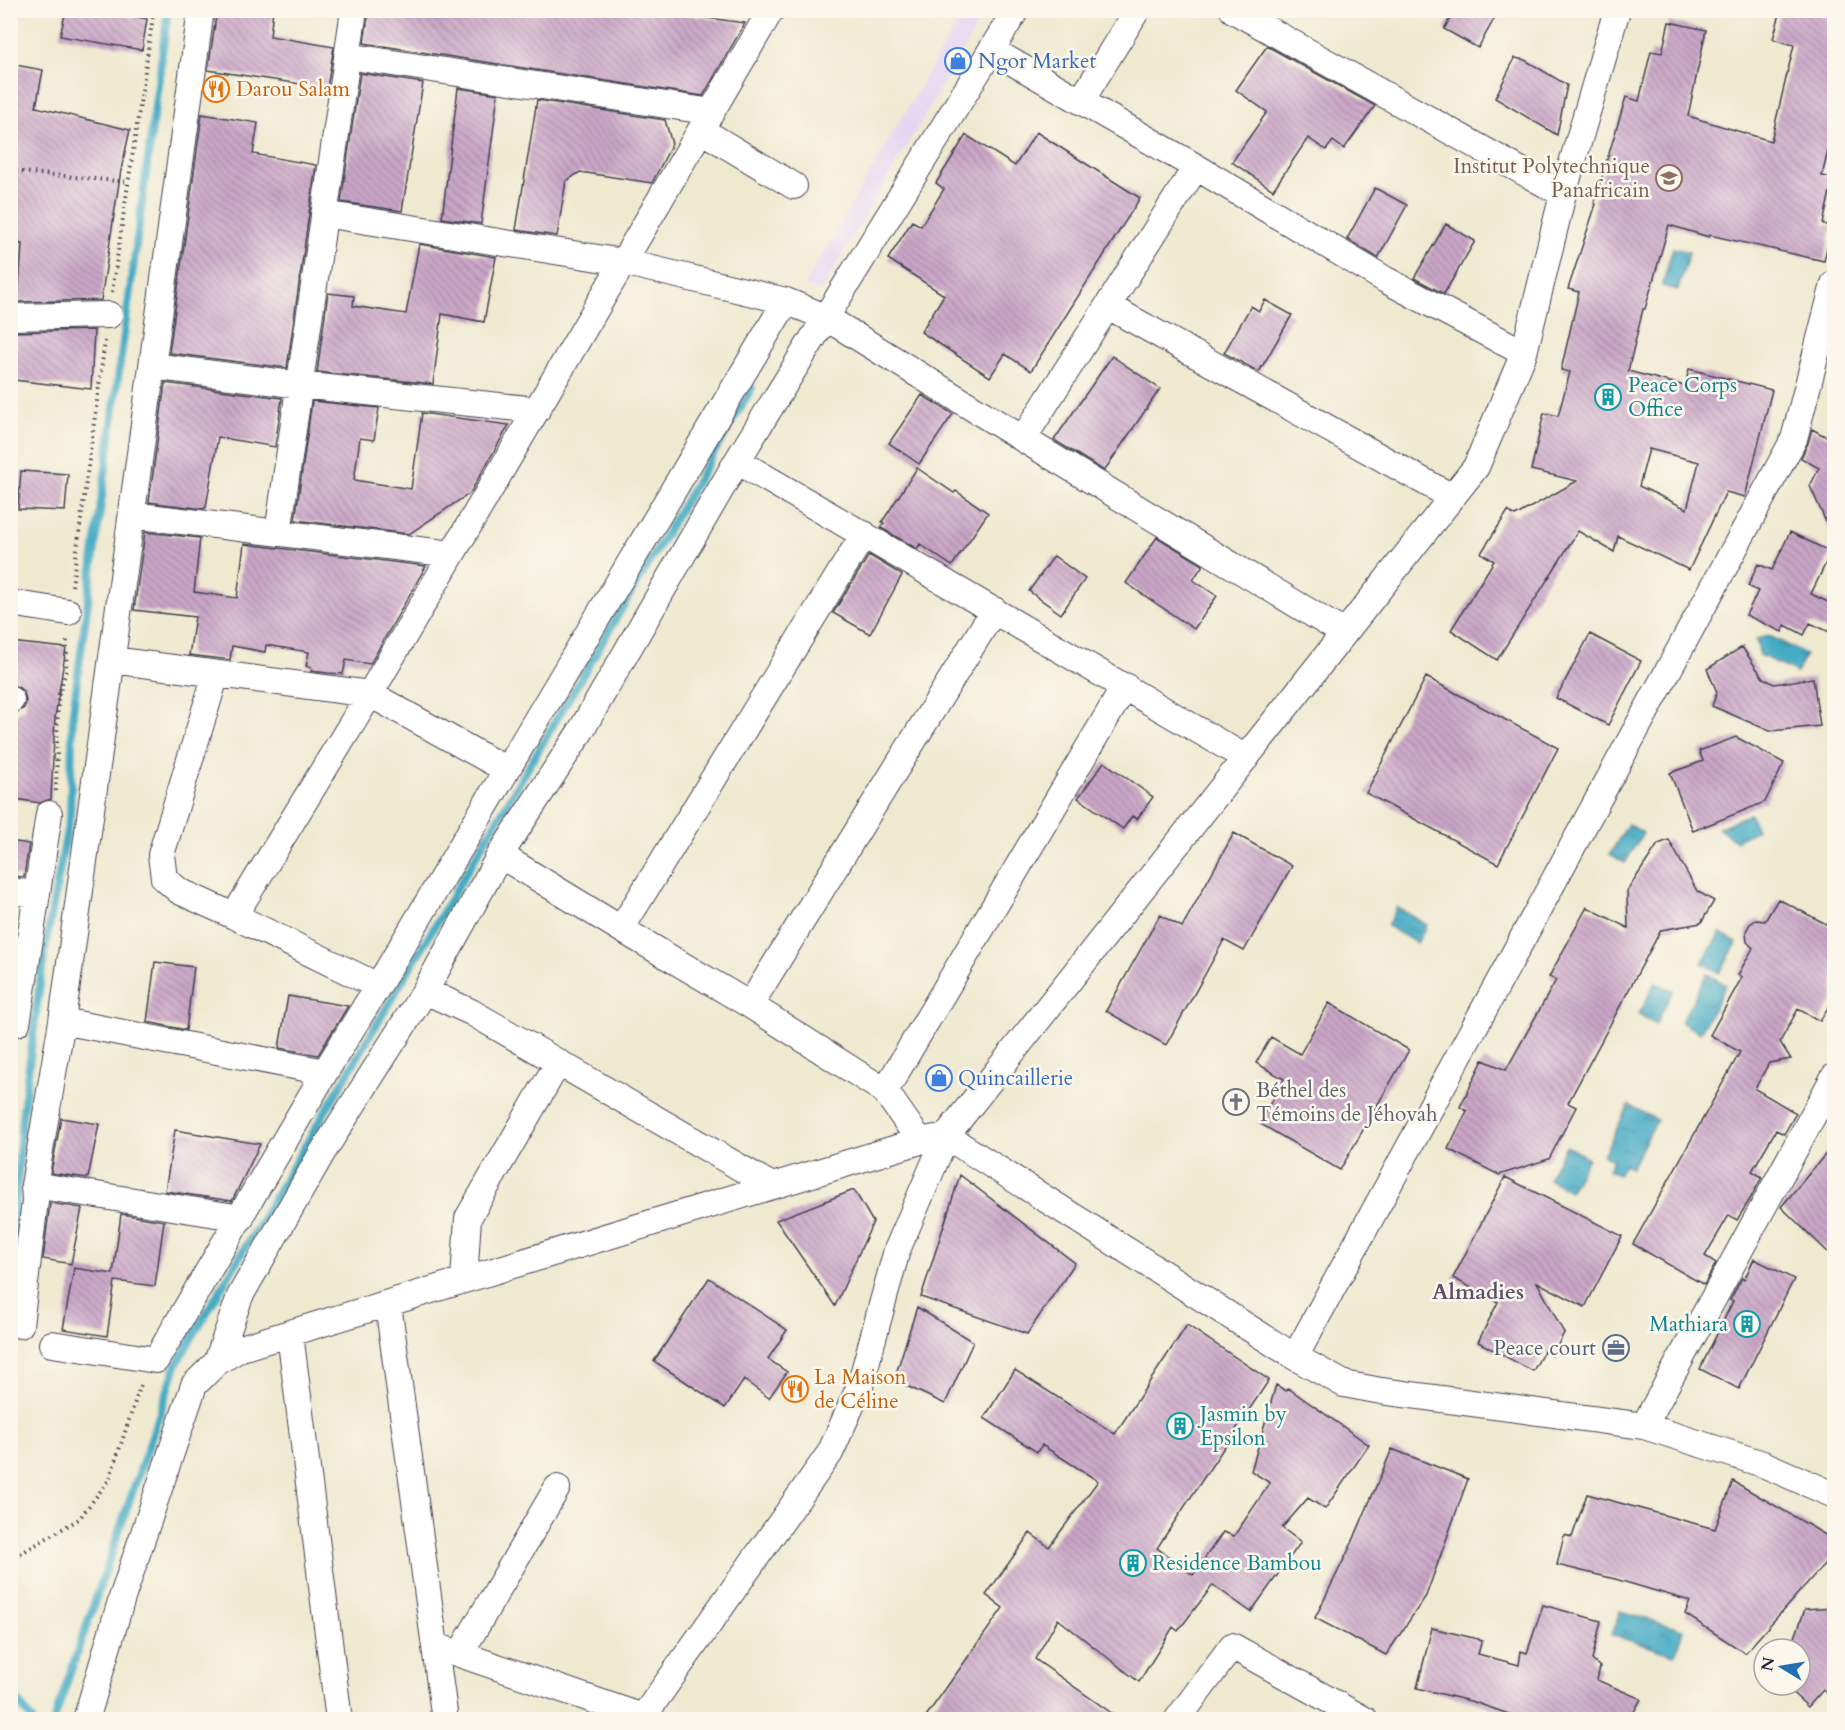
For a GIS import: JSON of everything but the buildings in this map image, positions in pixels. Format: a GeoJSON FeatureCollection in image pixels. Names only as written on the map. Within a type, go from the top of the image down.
{"type":"FeatureCollection","features":[{"type":"Feature","properties":{"kind":"street"},"geometry":{"type":"LineString","coordinates":[[20,1325],[35,1201],[34,1185],[62,1021],[201,10]]}},
{"type":"Feature","properties":{"kind":"street"},"geometry":{"type":"LineString","coordinates":[[278,533],[354,10]]}},
{"type":"Feature","properties":{"kind":"street"},"geometry":{"type":"LineString","coordinates":[[234,916],[453,554],[771,10]]}},
{"type":"Feature","properties":{"kind":"street"},"geometry":{"type":"LineString","coordinates":[[218,1362],[240,1296],[322,1153],[425,991],[500,855],[579,734],[737,461],[993,51],[1016,10]]}},
{"type":"Feature","properties":{"kind":"street"},"geometry":{"type":"LineString","coordinates":[[1081,101],[1137,10]]}},
{"type":"Feature","properties":{"kind":"street"},"geometry":{"type":"LineString","coordinates":[[1233,10],[1563,194]]}},
{"type":"Feature","properties":{"kind":"street"},"geometry":{"type":"LineString","coordinates":[[436,1646],[642,1718],[830,1453],[860,1386],[897,1250],[946,1136],[1476,467],[1524,353],[1611,13]]}},
{"type":"Feature","properties":{"kind":"street"},"geometry":{"type":"LineString","coordinates":[[993,51],[1196,166],[1386,280],[1524,353]]}},
{"type":"Feature","properties":{"kind":"street"},"geometry":{"type":"LineString","coordinates":[[347,56],[706,121],[794,186]]}},
{"type":"Feature","properties":{"kind":"street"},"geometry":{"type":"LineString","coordinates":[[1023,439],[1196,166]]}},
{"type":"Feature","properties":{"kind":"street"},"geometry":{"type":"LineString","coordinates":[[324,214],[623,262],[786,301],[825,317],[1344,633]]}},
{"type":"Feature","properties":{"kind":"street"},"geometry":{"type":"LineString","coordinates":[[1295,1357],[1794,439],[1834,284]]}},
{"type":"Feature","properties":{"kind":"street"},"geometry":{"type":"LineString","coordinates":[[52,1344],[156,1360],[325,1072],[786,301]]}},
{"type":"Feature","properties":{"kind":"street"},"geometry":{"type":"LineString","coordinates":[[1108,306],[1452,496]]}},
{"type":"Feature","properties":{"kind":"street"},"geometry":{"type":"LineString","coordinates":[[10,316],[109,315]]}},
{"type":"Feature","properties":{"kind":"street"},"geometry":{"type":"LineString","coordinates":[[153,366],[300,385],[537,410]]}},
{"type":"Feature","properties":{"kind":"street"},"geometry":{"type":"LineString","coordinates":[[737,461],[1246,758]]}},
{"type":"Feature","properties":{"kind":"street"},"geometry":{"type":"LineString","coordinates":[[132,515],[453,554]]}},
{"type":"Feature","properties":{"kind":"street"},"geometry":{"type":"LineString","coordinates":[[621,929],[864,534]]}},
{"type":"Feature","properties":{"kind":"street"},"geometry":{"type":"LineString","coordinates":[[10,603],[68,612]]}},
{"type":"Feature","properties":{"kind":"street"},"geometry":{"type":"LineString","coordinates":[[750,1005],[994,610]]}},
{"type":"Feature","properties":{"kind":"street"},"geometry":{"type":"LineString","coordinates":[[112,660],[370,694],[507,770]]}},
{"type":"Feature","properties":{"kind":"street"},"geometry":{"type":"LineString","coordinates":[[216,674],[161,855],[164,878],[179,891],[378,986]]}},
{"type":"Feature","properties":{"kind":"street"},"geometry":{"type":"LineString","coordinates":[[885,1091],[1125,686]]}},
{"type":"Feature","properties":{"kind":"street"},"geometry":{"type":"LineString","coordinates":[[10,1022],[17,1023],[49,814]]}},
{"type":"Feature","properties":{"kind":"street"},"geometry":{"type":"LineString","coordinates":[[500,855],[750,1005],[885,1091],[920,1141]]}},
{"type":"Feature","properties":{"kind":"street"},"geometry":{"type":"LineString","coordinates":[[10,891],[37,894]]}},
{"type":"Feature","properties":{"kind":"street"},"geometry":{"type":"LineString","coordinates":[[425,991],[471,1012],[772,1186]]}},
{"type":"Feature","properties":{"kind":"street"},"geometry":{"type":"LineString","coordinates":[[62,1021],[325,1072]]}},
{"type":"Feature","properties":{"kind":"street"},"geometry":{"type":"LineString","coordinates":[[464,1280],[468,1218],[558,1063]]}},
{"type":"Feature","properties":{"kind":"street"},"geometry":{"type":"LineString","coordinates":[[1644,1426],[1834,1077]]}},
{"type":"Feature","properties":{"kind":"street"},"geometry":{"type":"LineString","coordinates":[[86,1719],[121,1601],[194,1385],[218,1362],[241,1348],[920,1141],[946,1136],[1295,1357],[1344,1384],[1644,1426],[1762,1464],[1834,1494]]}},
{"type":"Feature","properties":{"kind":"street"},"geometry":{"type":"LineString","coordinates":[[34,1185],[241,1218]]}},
{"type":"Feature","properties":{"kind":"street"},"geometry":{"type":"LineString","coordinates":[[388,1304],[446,1719]]}},
{"type":"Feature","properties":{"kind":"street"},"geometry":{"type":"LineString","coordinates":[[290,1334],[339,1719]]}},
{"type":"Feature","properties":{"kind":"street"},"geometry":{"type":"LineString","coordinates":[[460,1654],[557,1488]]}},
{"type":"Feature","properties":{"kind":"street"},"geometry":{"type":"LineString","coordinates":[[1178,1719],[1232,1646],[1365,1719]]}},
{"type":"Feature","properties":{"kind":"path"},"geometry":{"type":"LineString","coordinates":[[49,814],[56,806],[58,697],[66,671],[68,612],[154,10]]}},
{"type":"Feature","properties":{"kind":"path"},"geometry":{"type":"LineString","coordinates":[[10,171],[128,182]]}},
{"type":"Feature","properties":{"kind":"path"},"geometry":{"type":"LineString","coordinates":[[10,1560],[79,1519],[109,1480],[142,1383]]}},
{"type":"Feature","properties":{"kind":"shaded area"},"geometry":{"type":"Polygon","coordinates":[[[964,11],[986,11],[821,291],[804,286],[964,11]]]}},
{"type":"Feature","properties":{"kind":"water"},"geometry":{"type":"Polygon","coordinates":[[[1673,248],[1689,252],[1678,290],[1662,286],[1673,248]]]}},
{"type":"Feature","properties":{"kind":"water"},"geometry":{"type":"Polygon","coordinates":[[[1769,636],[1806,654],[1797,673],[1760,655],[1756,639],[1769,636]]]}},
{"type":"Feature","properties":{"kind":"water"},"geometry":{"type":"Polygon","coordinates":[[[1750,814],[1757,830],[1735,841],[1718,828],[1750,814]]]}},
{"type":"Feature","properties":{"kind":"water"},"geometry":{"type":"Polygon","coordinates":[[[1628,824],[1643,833],[1625,863],[1610,854],[1628,824]]]}},
{"type":"Feature","properties":{"kind":"water"},"geometry":{"type":"Polygon","coordinates":[[[1397,907],[1427,925],[1417,943],[1387,926],[1397,907]]]}},
{"type":"Feature","properties":{"kind":"water"},"geometry":{"type":"Polygon","coordinates":[[[1720,933],[1737,942],[1720,973],[1702,963],[1720,933]]]}},
{"type":"Feature","properties":{"kind":"water"},"geometry":{"type":"Polygon","coordinates":[[[1707,974],[1726,985],[1700,1033],[1681,1022],[1707,974]]]}},
{"type":"Feature","properties":{"kind":"water"},"geometry":{"type":"Polygon","coordinates":[[[1655,983],[1673,991],[1656,1024],[1638,1014],[1655,983]]]}},
{"type":"Feature","properties":{"kind":"water"},"geometry":{"type":"Polygon","coordinates":[[[1629,1105],[1657,1120],[1631,1168],[1624,1164],[1618,1175],[1608,1170],[1613,1160],[1603,1155],[1629,1105]]]}},
{"type":"Feature","properties":{"kind":"water"},"geometry":{"type":"Polygon","coordinates":[[[1566,1146],[1588,1158],[1570,1191],[1548,1179],[1566,1146]]]}},
{"type":"Feature","properties":{"kind":"water"},"geometry":{"type":"Polygon","coordinates":[[[1620,1611],[1683,1630],[1675,1655],[1612,1635],[1620,1611]]]}},
{"type":"Feature","properties":{"kind":"waterway"},"geometry":{"type":"LineString","coordinates":[[10,1281],[22,1118],[44,954],[70,814],[73,711],[168,10]]}},
{"type":"Feature","properties":{"kind":"waterway"},"geometry":{"type":"LineString","coordinates":[[54,1720],[177,1363],[752,388]]}},
{"type":"Feature","properties":{"kind":"waterway"},"geometry":{"type":"LineString","coordinates":[[10,1684],[13,1695],[32,1720]]}},
{"type":"Feature","properties":{"kind":"place","name":"Ngor Market"},"geometry":{"type":"Point","coordinates":[958,61]}},
{"type":"Feature","properties":{"kind":"place","name":"Darou Salam"},"geometry":{"type":"Point","coordinates":[216,89]}},
{"type":"Feature","properties":{"kind":"place","name":"Institut Polytechnique Panafricain"},"geometry":{"type":"Point","coordinates":[1669,178]}},
{"type":"Feature","properties":{"kind":"place","name":"Peace Corps Office"},"geometry":{"type":"Point","coordinates":[1608,397]}},
{"type":"Feature","properties":{"kind":"place","name":"Quincaillerie"},"geometry":{"type":"Point","coordinates":[939,1078]}},
{"type":"Feature","properties":{"kind":"place","name":"Béthel des Témoins de Jéhovah"},"geometry":{"type":"Point","coordinates":[1236,1102]}},
{"type":"Feature","properties":{"kind":"place","name":"Mathiara"},"geometry":{"type":"Point","coordinates":[1747,1324]}},
{"type":"Feature","properties":{"kind":"place","name":"Peace court"},"geometry":{"type":"Point","coordinates":[1616,1348]}},
{"type":"Feature","properties":{"kind":"place","name":"La Maison de Céline"},"geometry":{"type":"Point","coordinates":[795,1389]}},
{"type":"Feature","properties":{"kind":"place","name":"Jasmin by Epsilon"},"geometry":{"type":"Point","coordinates":[1180,1426]}},
{"type":"Feature","properties":{"kind":"place","name":"Residence Bambou"},"geometry":{"type":"Point","coordinates":[1133,1563]}},
{"type":"Feature","properties":{"kind":"district","name":"Almadies"},"geometry":{"type":"Point","coordinates":[1478,1291]}}]}
